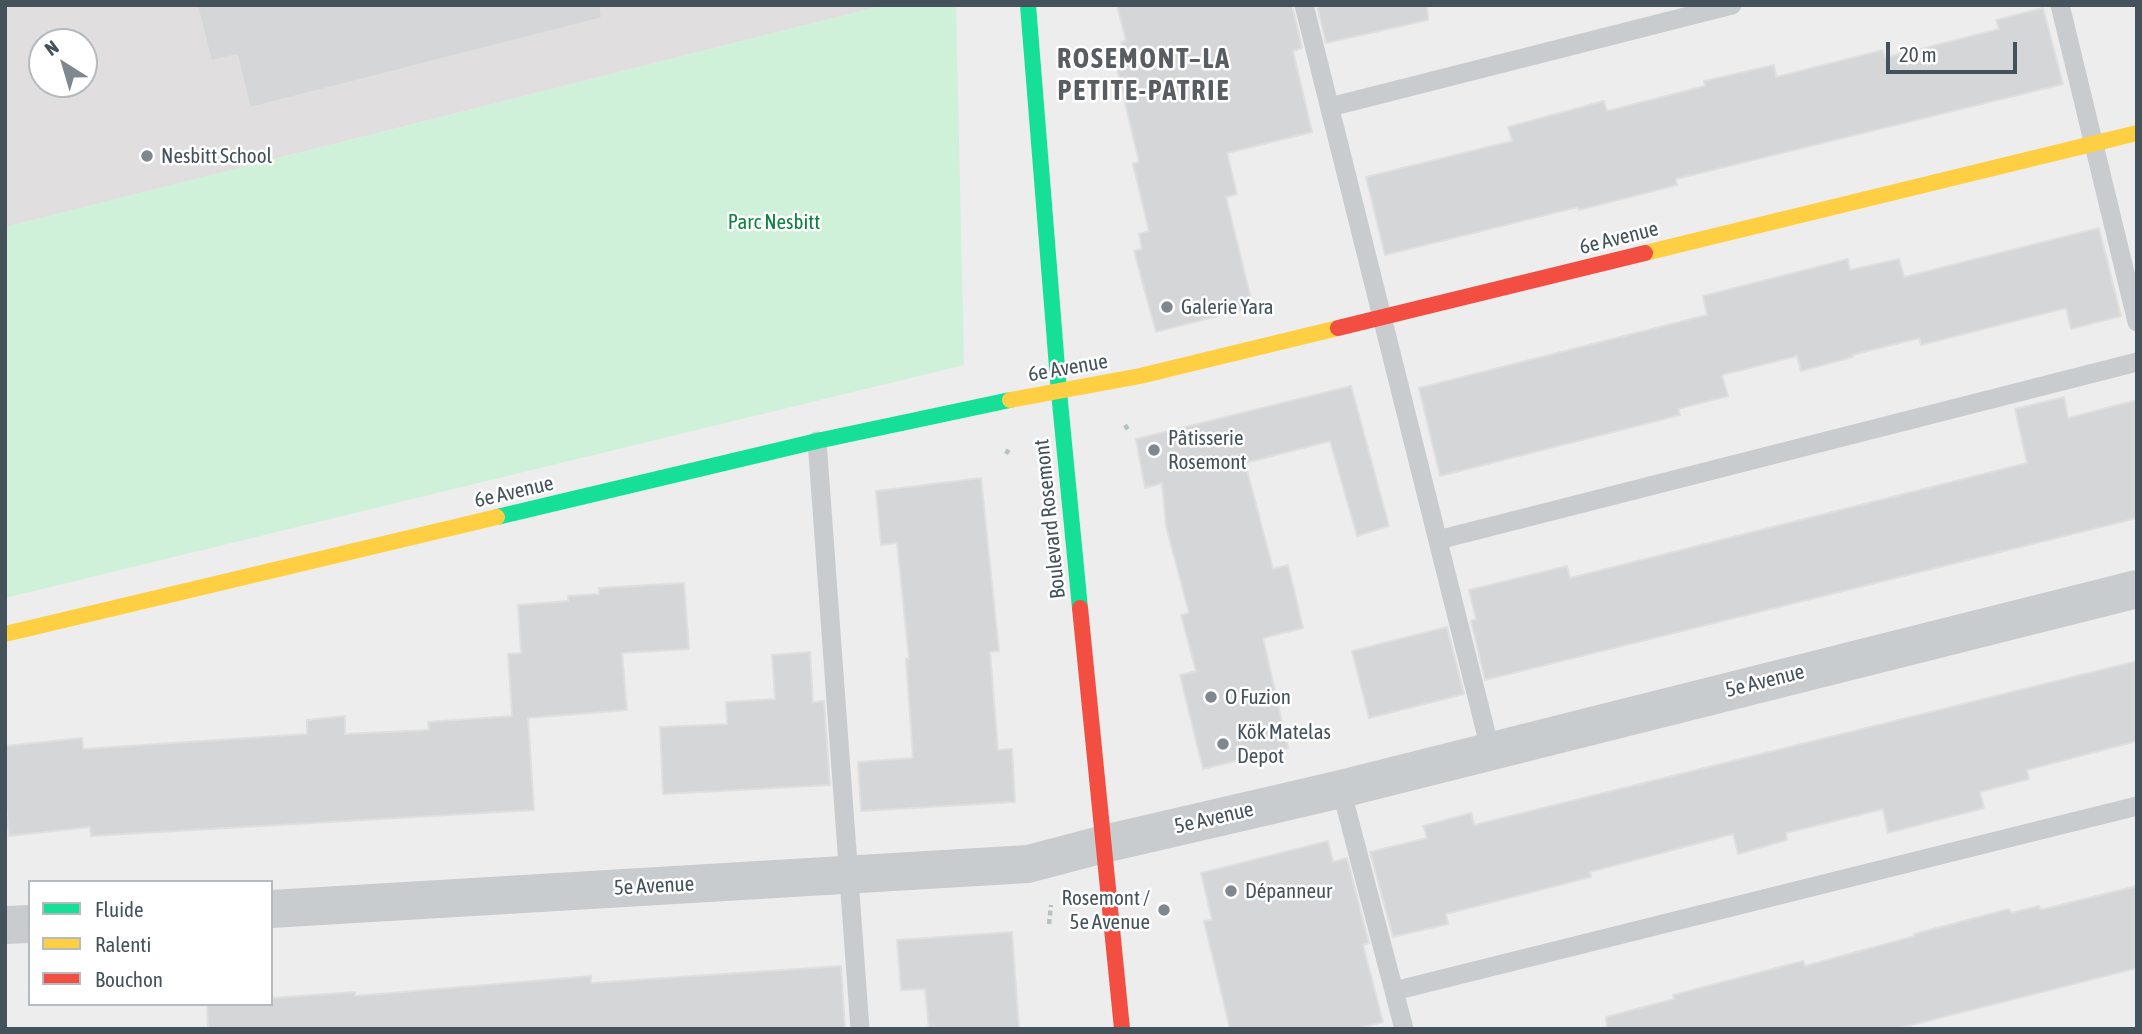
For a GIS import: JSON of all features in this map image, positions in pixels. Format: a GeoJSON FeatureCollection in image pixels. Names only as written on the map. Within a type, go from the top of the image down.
{"type":"FeatureCollection","features":[{"type":"Feature","properties":{"kind":"street","name":"Boulevard Rosemont"},"geometry":{"type":"LineString","coordinates":[[1028,5],[1059,392],[1122,1029]]}},
{"type":"Feature","properties":{"kind":"street","name":"6e Avenue"},"geometry":{"type":"LineString","coordinates":[[5,634],[817,441],[1003,401],[1140,376],[2137,133]]}},
{"type":"Feature","properties":{"kind":"street","name":"5e Avenue"},"geometry":{"type":"LineString","coordinates":[[273,909],[1028,864],[1340,789],[1490,749],[2137,589]]}},
{"type":"Feature","properties":{"kind":"street"},"geometry":{"type":"LineString","coordinates":[[5,925],[28,924]]}},
{"type":"Feature","properties":{"kind":"lane"},"geometry":{"type":"LineString","coordinates":[[1304,5],[1490,749]]}},
{"type":"Feature","properties":{"kind":"lane"},"geometry":{"type":"LineString","coordinates":[[1330,107],[1732,5]]}},
{"type":"Feature","properties":{"kind":"lane"},"geometry":{"type":"LineString","coordinates":[[2060,5],[2137,321]]}},
{"type":"Feature","properties":{"kind":"lane"},"geometry":{"type":"LineString","coordinates":[[1438,540],[2137,362]]}},
{"type":"Feature","properties":{"kind":"lane"},"geometry":{"type":"LineString","coordinates":[[817,441],[860,1029]]}},
{"type":"Feature","properties":{"kind":"lane"},"geometry":{"type":"LineString","coordinates":[[1340,789],[1404,1029]]}},
{"type":"Feature","properties":{"kind":"lane"},"geometry":{"type":"LineString","coordinates":[[1394,990],[2137,806]]}},
{"type":"Feature","properties":{"kind":"path"},"geometry":{"type":"LineString","coordinates":[[1125,425],[1129,431]]}},
{"type":"Feature","properties":{"kind":"path"},"geometry":{"type":"LineString","coordinates":[[1049,924],[1051,905]]}},
{"type":"Feature","properties":{"kind":"shaded area","name":"Nesbitt School"},"geometry":{"type":"Polygon","coordinates":[[[5,5],[885,5],[5,227],[5,5]]]}},
{"type":"Feature","properties":{"kind":"green space","name":"Parc Nesbitt"},"geometry":{"type":"Polygon","coordinates":[[[885,5],[956,5],[964,365],[5,598],[5,227],[885,5]]]}},
{"type":"Feature","properties":{"kind":"building","name":"Nesbitt School"},"geometry":{"type":"Polygon","coordinates":[[[197,5],[600,5],[602,18],[250,108],[237,55],[211,61],[197,5]]]}},
{"type":"Feature","properties":{"kind":"building"},"geometry":{"type":"Polygon","coordinates":[[[1117,5],[1292,5],[1302,48],[1293,51],[1312,132],[1227,153],[1237,194],[1226,197],[1253,307],[1156,332],[1134,251],[1142,249],[1139,234],[1149,231],[1133,164],[1139,162],[1115,60],[1124,58],[1121,42],[1126,41],[1117,5]]]}},
{"type":"Feature","properties":{"kind":"building"},"geometry":{"type":"Polygon","coordinates":[[[1317,5],[1427,5],[1428,20],[1326,43],[1317,5]]]}},
{"type":"Feature","properties":{"kind":"building"},"geometry":{"type":"Polygon","coordinates":[[[2043,8],[2063,84],[1676,179],[1677,185],[1579,210],[1578,207],[1385,255],[1366,177],[1512,141],[1508,127],[1604,101],[1607,111],[1705,86],[1704,81],[1774,65],[1776,77],[1883,50],[1885,58],[1999,29],[1996,20],[2043,8]]]}},
{"type":"Feature","properties":{"kind":"building"},"geometry":{"type":"Polygon","coordinates":[[[2099,228],[2121,316],[2071,329],[2066,308],[1921,345],[1919,338],[1801,371],[1797,356],[1722,375],[1728,396],[1678,409],[1680,415],[1440,476],[1419,388],[1707,315],[1703,296],[1848,259],[1850,270],[1899,259],[1904,277],[2099,228]]]}},
{"type":"Feature","properties":{"kind":"building"},"geometry":{"type":"Polygon","coordinates":[[[1351,386],[1389,526],[1357,536],[1330,441],[1245,463],[1273,569],[1288,565],[1303,628],[1263,638],[1288,748],[1203,769],[1180,675],[1196,671],[1181,615],[1189,613],[1166,526],[1162,483],[1145,488],[1136,439],[1351,386]]]}},
{"type":"Feature","properties":{"kind":"building"},"geometry":{"type":"Polygon","coordinates":[[[2064,397],[2068,418],[2137,400],[2137,518],[1485,680],[1471,621],[1476,619],[1469,590],[1567,566],[1570,578],[2027,463],[2015,409],[2064,397]]]}},
{"type":"Feature","properties":{"kind":"building"},"geometry":{"type":"Polygon","coordinates":[[[981,478],[999,651],[990,652],[998,750],[1012,749],[1015,802],[861,811],[858,762],[913,758],[906,659],[909,659],[897,543],[881,545],[876,491],[981,478]]]}},
{"type":"Feature","properties":{"kind":"building"},"geometry":{"type":"Polygon","coordinates":[[[684,583],[689,649],[622,653],[627,710],[528,718],[534,810],[91,836],[90,827],[9,836],[5,795],[5,746],[82,738],[83,749],[307,734],[307,720],[345,716],[345,734],[429,730],[428,722],[512,716],[508,654],[521,653],[518,605],[568,601],[568,596],[599,594],[599,588],[684,583]]]}},
{"type":"Feature","properties":{"kind":"building"},"geometry":{"type":"Polygon","coordinates":[[[1447,627],[1464,694],[1369,718],[1352,651],[1447,627]]]}},
{"type":"Feature","properties":{"kind":"building"},"geometry":{"type":"Polygon","coordinates":[[[810,652],[813,702],[824,701],[830,785],[663,794],[660,727],[727,724],[726,702],[775,699],[772,655],[810,652]]]}},
{"type":"Feature","properties":{"kind":"building"},"geometry":{"type":"Polygon","coordinates":[[[2137,661],[2137,741],[2027,770],[2029,779],[1980,792],[1984,808],[1888,833],[1883,809],[1786,833],[1787,840],[1738,854],[1733,834],[1590,872],[1591,877],[1446,914],[1448,924],[1393,937],[1370,852],[1427,838],[1423,826],[1471,813],[1474,825],[2137,661]]]}},
{"type":"Feature","properties":{"kind":"building"},"geometry":{"type":"Polygon","coordinates":[[[1328,841],[1333,862],[1347,858],[1369,943],[1363,945],[1383,1022],[1356,1029],[1230,1029],[1204,921],[1212,920],[1201,873],[1328,841]]]}},
{"type":"Feature","properties":{"kind":"building"},"geometry":{"type":"Polygon","coordinates":[[[2137,886],[2137,968],[1896,1029],[1607,1029],[1606,1017],[1674,999],[1673,995],[1803,961],[1805,966],[2009,909],[2011,913],[2039,906],[2040,910],[2137,886]]]}},
{"type":"Feature","properties":{"kind":"building"},"geometry":{"type":"Polygon","coordinates":[[[1012,932],[1019,1029],[929,1029],[925,989],[901,990],[897,940],[1012,932]]]}},
{"type":"Feature","properties":{"kind":"building"},"geometry":{"type":"Polygon","coordinates":[[[841,966],[845,1029],[208,1029],[207,1006],[273,1006],[273,998],[355,992],[355,996],[591,976],[591,983],[841,966]]]}},
{"type":"Feature","properties":{"kind":"traffic: fast"},"geometry":{"type":"LineString","coordinates":[[1028,5],[1059,392],[1080,608]]}},
{"type":"Feature","properties":{"kind":"traffic: fast"},"geometry":{"type":"LineString","coordinates":[[497,517],[817,441],[1010,400]]}},
{"type":"Feature","properties":{"kind":"traffic: slow"},"geometry":{"type":"LineString","coordinates":[[1645,253],[2137,133]]}},
{"type":"Feature","properties":{"kind":"traffic: slow"},"geometry":{"type":"LineString","coordinates":[[1010,400],[1140,376],[1338,328]]}},
{"type":"Feature","properties":{"kind":"traffic: slow"},"geometry":{"type":"LineString","coordinates":[[5,634],[497,517]]}},
{"type":"Feature","properties":{"kind":"traffic: jam"},"geometry":{"type":"LineString","coordinates":[[1338,328],[1645,253]]}},
{"type":"Feature","properties":{"kind":"traffic: jam"},"geometry":{"type":"LineString","coordinates":[[1080,608],[1122,1029]]}},
{"type":"Feature","properties":{"kind":"place","name":"Nesbitt School"},"geometry":{"type":"Point","coordinates":[147,156]}},
{"type":"Feature","properties":{"kind":"place","name":"Galerie Yara"},"geometry":{"type":"Point","coordinates":[1167,307]}},
{"type":"Feature","properties":{"kind":"place","name":"Pâtisserie Rosemont"},"geometry":{"type":"Point","coordinates":[1154,450]}},
{"type":"Feature","properties":{"kind":"place","name":"O Fuzion"},"geometry":{"type":"Point","coordinates":[1211,697]}},
{"type":"Feature","properties":{"kind":"place","name":"Kök Matelas Depot"},"geometry":{"type":"Point","coordinates":[1223,744]}},
{"type":"Feature","properties":{"kind":"place","name":"Dépanneur"},"geometry":{"type":"Point","coordinates":[1231,891]}},
{"type":"Feature","properties":{"kind":"place","name":"Rosemont / 5e Avenue"},"geometry":{"type":"Point","coordinates":[1164,910]}},
{"type":"Feature","properties":{"kind":"district","name":"ROSEMONT–LA PETITE-PATRIE"},"geometry":{"type":"Point","coordinates":[1144,75]}}]}
